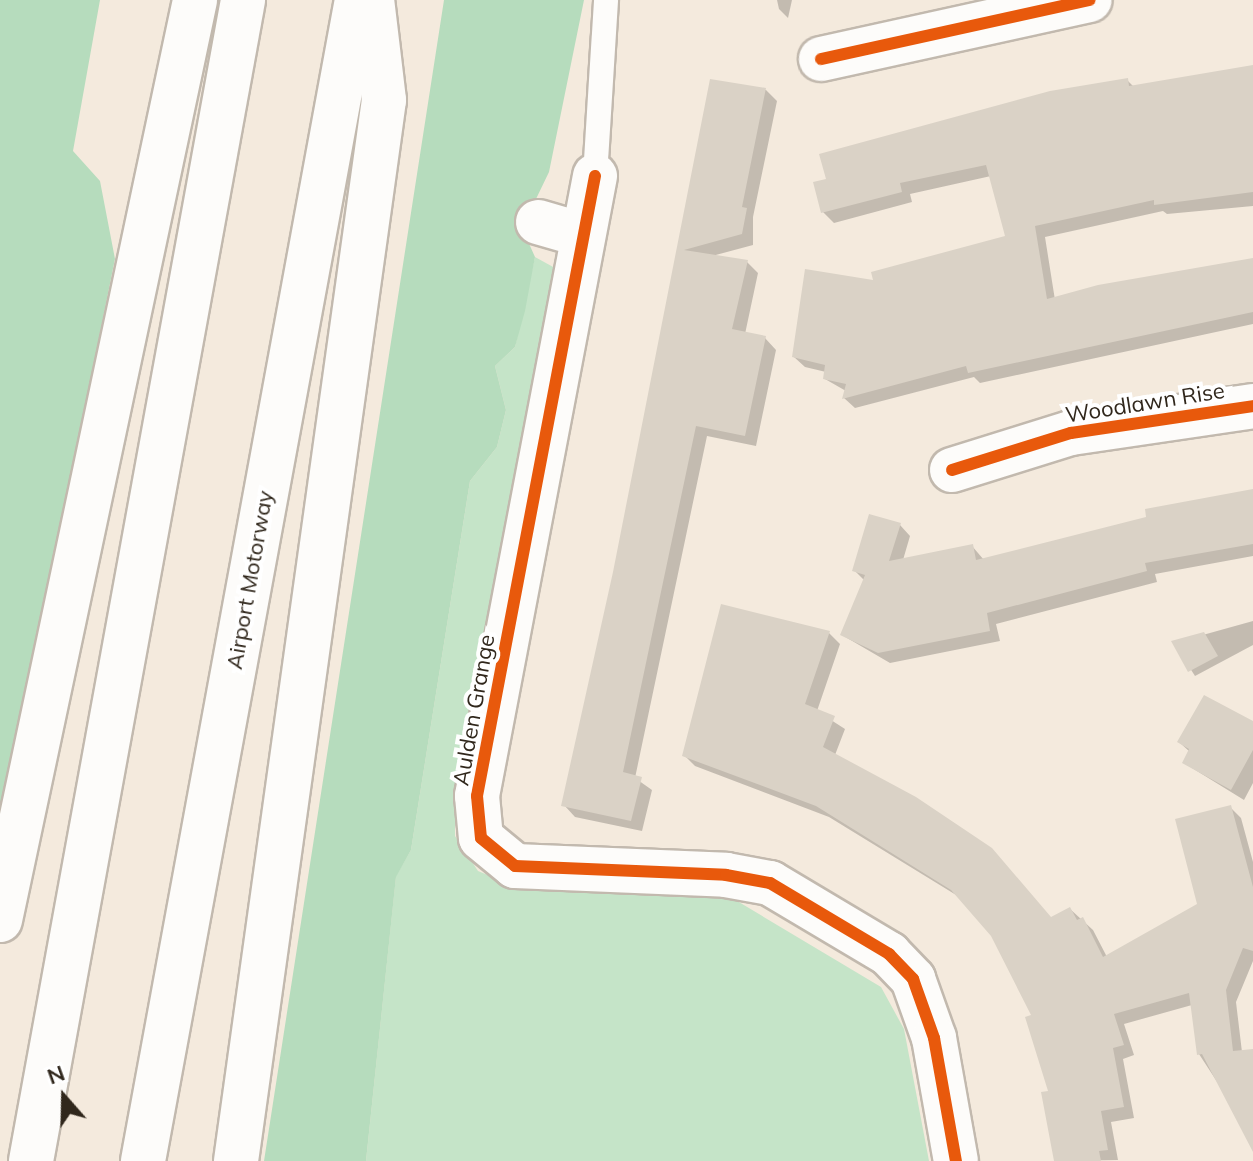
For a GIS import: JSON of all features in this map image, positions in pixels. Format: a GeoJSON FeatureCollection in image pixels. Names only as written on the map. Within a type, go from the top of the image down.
{"type":"FeatureCollection","features":[{"type":"Feature","properties":{"kind":"main road"},"geometry":{"type":"LineString","coordinates":[[0,920],[195,0]]}},
{"type":"Feature","properties":{"kind":"main road"},"geometry":{"type":"LineString","coordinates":[[31,1161],[243,0]]}},
{"type":"Feature","properties":{"kind":"main road","name":"Airport Motorway"},"geometry":{"type":"LineString","coordinates":[[143,1161],[357,0]]}},
{"type":"Feature","properties":{"kind":"main road"},"geometry":{"type":"LineString","coordinates":[[236,1161],[384,100],[372,0]]}},
{"type":"Feature","properties":{"kind":"main road"},"geometry":{"type":"LineString","coordinates":[[821,59],[1090,0]]}},
{"type":"Feature","properties":{"kind":"main road","name":"Aulden Grange"},"geometry":{"type":"LineString","coordinates":[[595,176],[477,796],[481,838],[515,866],[726,875],[770,883],[889,954],[913,979],[934,1038],[956,1161]]}},
{"type":"Feature","properties":{"kind":"main road"},"geometry":{"type":"LineString","coordinates":[[538,222],[583,235]]}},
{"type":"Feature","properties":{"kind":"main road","name":"Woodlawn Rise"},"geometry":{"type":"LineString","coordinates":[[952,470],[1071,433],[1253,406]]}},
{"type":"Feature","properties":{"kind":"lane"},"geometry":{"type":"LineString","coordinates":[[595,176],[606,0]]}},
{"type":"Feature","properties":{"kind":"green space"},"geometry":{"type":"Polygon","coordinates":[[[0,0],[100,0],[73,151],[100,181],[115,259],[0,824],[0,0]]]}},
{"type":"Feature","properties":{"kind":"green space"},"geometry":{"type":"Polygon","coordinates":[[[444,0],[584,0],[549,172],[522,228],[535,257],[525,311],[515,347],[495,366],[506,410],[497,447],[470,481],[411,850],[396,877],[366,1161],[264,1161],[444,0]]]}},
{"type":"Feature","properties":{"kind":"green space"},"geometry":{"type":"Polygon","coordinates":[[[535,257],[555,268],[547,352],[455,782],[455,836],[478,871],[514,886],[722,892],[881,987],[904,1029],[929,1161],[366,1161],[396,876],[411,850],[470,481],[497,447],[506,410],[495,366],[515,347],[535,257]]]}},
{"type":"Feature","properties":{"kind":"building"},"geometry":{"type":"Polygon","coordinates":[[[1253,65],[1253,192],[1154,205],[1154,200],[1035,226],[1047,299],[1098,285],[1253,258],[1253,312],[968,373],[966,366],[842,399],[846,384],[823,379],[825,365],[792,357],[805,269],[873,280],[871,272],[1005,236],[986,165],[900,183],[902,192],[821,213],[813,182],[826,179],[819,154],[1050,91],[1128,78],[1129,86],[1253,65]]]}},
{"type":"Feature","properties":{"kind":"building"},"geometry":{"type":"Polygon","coordinates":[[[710,79],[766,88],[742,207],[747,208],[742,234],[684,250],[748,260],[732,329],[766,336],[745,436],[696,426],[623,772],[642,777],[631,821],[561,806],[613,572],[710,79]]]}},
{"type":"Feature","properties":{"kind":"building"},"geometry":{"type":"Polygon","coordinates":[[[1253,489],[1253,544],[1145,563],[1147,571],[987,613],[990,631],[878,653],[840,635],[865,575],[852,571],[869,514],[901,523],[889,561],[973,544],[976,560],[1146,517],[1145,509],[1253,489]]]}},
{"type":"Feature","properties":{"kind":"building"},"geometry":{"type":"Polygon","coordinates":[[[721,604],[830,631],[805,704],[835,716],[823,747],[916,797],[992,848],[1051,917],[1070,907],[1077,920],[1083,917],[1103,957],[1197,904],[1175,819],[1231,805],[1253,887],[1253,951],[1243,948],[1226,990],[1233,1051],[1253,1049],[1253,1152],[1202,1054],[1197,1055],[1189,993],[1114,1014],[1124,1045],[1113,1048],[1124,1107],[1101,1111],[1108,1150],[1099,1151],[1101,1161],[1054,1161],[1041,1092],[1048,1091],[1025,1017],[1031,1015],[991,936],[951,890],[816,806],[682,756],[721,604]]]}},
{"type":"Feature","properties":{"kind":"building"},"geometry":{"type":"Polygon","coordinates":[[[1204,632],[1218,656],[1188,672],[1171,641],[1204,632]]]}},
{"type":"Feature","properties":{"kind":"building"},"geometry":{"type":"Polygon","coordinates":[[[1204,695],[1253,721],[1253,750],[1231,790],[1182,763],[1189,749],[1177,742],[1204,695]]]}},
{"type":"Feature","properties":{"kind":"cycle path"},"geometry":{"type":"LineString","coordinates":[[821,59],[1090,0]]}},
{"type":"Feature","properties":{"kind":"cycle path"},"geometry":{"type":"LineString","coordinates":[[595,176],[477,796],[481,838],[515,866],[726,875],[770,883],[889,954],[913,979],[934,1038],[956,1161]]}},
{"type":"Feature","properties":{"kind":"cycle path"},"geometry":{"type":"LineString","coordinates":[[952,470],[1071,433],[1253,406]]}}]}
